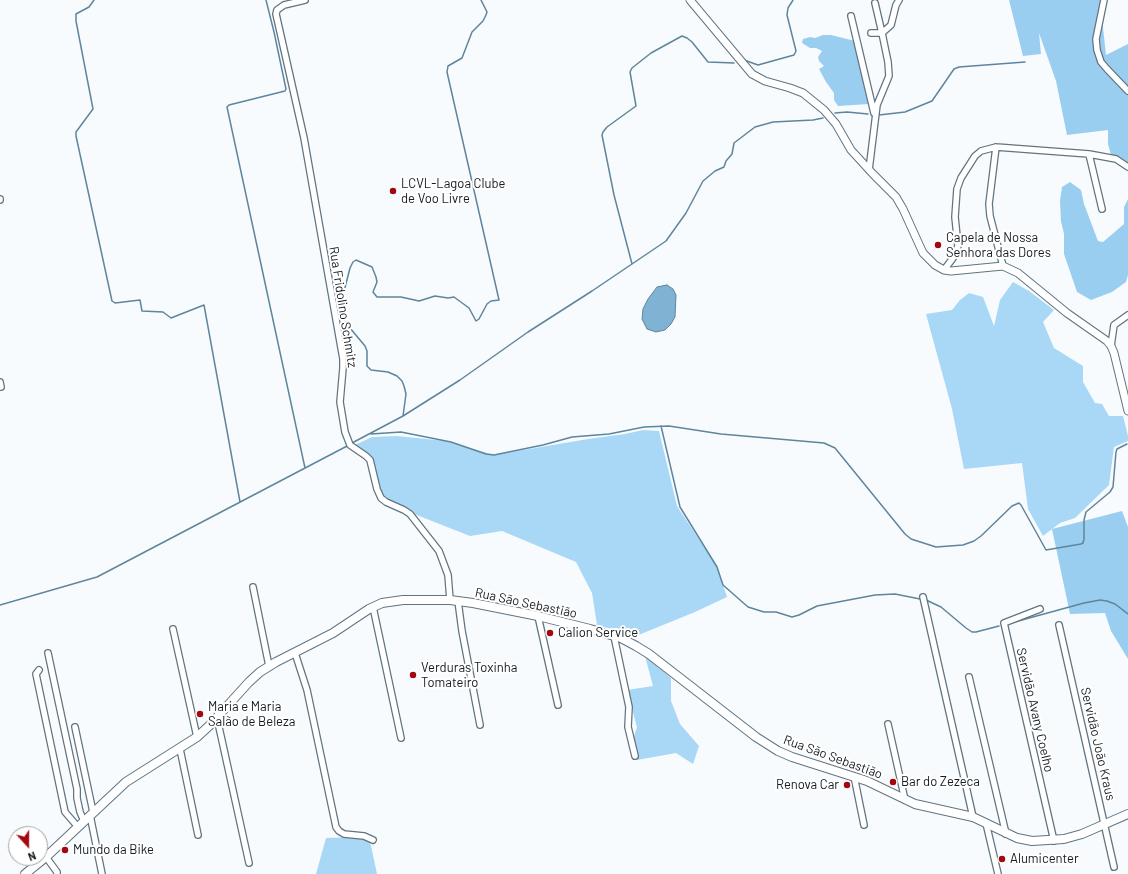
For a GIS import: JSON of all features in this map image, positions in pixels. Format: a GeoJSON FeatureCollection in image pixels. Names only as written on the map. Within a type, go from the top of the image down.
{"type":"FeatureCollection","features":[{"type":"Feature","properties":{"kind":"main road","name":"Rua São Sebastião"},"geometry":{"type":"LineString","coordinates":[[48,855],[118,789],[133,777],[197,737],[217,718],[248,682],[269,666],[333,633],[373,607],[388,602],[403,600],[454,600],[536,616],[614,636],[649,654],[771,747],[792,757],[854,776],[905,800],[926,808],[973,817],[1006,834],[1024,840],[1054,841],[1082,834],[1128,814]]}},
{"type":"Feature","properties":{"kind":"main road","name":"Rua São Sebastião"},"geometry":{"type":"LineString","coordinates":[[25,874],[35,866]]}},
{"type":"Feature","properties":{"kind":"street","name":"Rua Fridolino Schmitz"},"geometry":{"type":"LineString","coordinates":[[305,0],[284,5],[277,10],[276,16],[304,138],[343,359],[340,402],[349,443],[370,460],[377,489],[381,498],[410,514],[439,551],[448,575],[462,631],[480,726]]}},
{"type":"Feature","properties":{"kind":"street"},"geometry":{"type":"LineString","coordinates":[[690,0],[752,74],[765,81],[803,93],[824,110],[836,124],[851,150],[900,202],[923,253],[935,265],[944,270],[951,271],[1003,266],[1021,276],[1067,313],[1101,335],[1111,346],[1114,353],[1128,411]]}},
{"type":"Feature","properties":{"kind":"street"},"geometry":{"type":"LineString","coordinates":[[871,34],[882,32],[891,25],[896,5],[899,0]]}},
{"type":"Feature","properties":{"kind":"street"},"geometry":{"type":"LineString","coordinates":[[1104,0],[1096,39],[1097,50],[1101,62],[1128,91]]}},
{"type":"Feature","properties":{"kind":"street"},"geometry":{"type":"LineString","coordinates":[[869,170],[877,105],[889,76],[888,62],[875,3]]}},
{"type":"Feature","properties":{"kind":"street"},"geometry":{"type":"LineString","coordinates":[[851,16],[875,117]]}},
{"type":"Feature","properties":{"kind":"street"},"geometry":{"type":"LineString","coordinates":[[944,270],[953,258],[958,246],[954,217],[956,192],[960,180],[978,153],[985,149],[996,147],[1088,154],[1116,159],[1128,167]]}},
{"type":"Feature","properties":{"kind":"street"},"geometry":{"type":"LineString","coordinates":[[996,147],[989,204],[990,214],[1003,266]]}},
{"type":"Feature","properties":{"kind":"street"},"geometry":{"type":"LineString","coordinates":[[1088,154],[1102,209]]}},
{"type":"Feature","properties":{"kind":"street"},"geometry":{"type":"LineString","coordinates":[[1111,346],[1114,326],[1128,315]]}},
{"type":"Feature","properties":{"kind":"street"},"geometry":{"type":"LineString","coordinates":[[253,587],[269,666]]}},
{"type":"Feature","properties":{"kind":"street"},"geometry":{"type":"LineString","coordinates":[[922,597],[973,817]]}},
{"type":"Feature","properties":{"kind":"street"},"geometry":{"type":"LineString","coordinates":[[373,607],[401,738]]}},
{"type":"Feature","properties":{"kind":"street","name":"Servidão Avany Coelho"},"geometry":{"type":"LineString","coordinates":[[1040,610],[1004,623],[1054,841]]}},
{"type":"Feature","properties":{"kind":"street"},"geometry":{"type":"LineString","coordinates":[[536,616],[546,669]]}},
{"type":"Feature","properties":{"kind":"street"},"geometry":{"type":"LineString","coordinates":[[536,616],[558,705]]}},
{"type":"Feature","properties":{"kind":"street","name":"Servidão João Kraus"},"geometry":{"type":"LineString","coordinates":[[1059,625],[1114,867]]}},
{"type":"Feature","properties":{"kind":"street"},"geometry":{"type":"LineString","coordinates":[[173,629],[197,737]]}},
{"type":"Feature","properties":{"kind":"street"},"geometry":{"type":"LineString","coordinates":[[614,636],[629,707],[628,727],[635,756]]}},
{"type":"Feature","properties":{"kind":"street"},"geometry":{"type":"LineString","coordinates":[[48,653],[77,789],[80,812],[89,816]]}},
{"type":"Feature","properties":{"kind":"street"},"geometry":{"type":"LineString","coordinates":[[295,653],[307,690],[336,827],[344,834],[364,836],[373,840]]}},
{"type":"Feature","properties":{"kind":"street"},"geometry":{"type":"LineString","coordinates":[[39,670],[36,674],[65,812],[78,827]]}},
{"type":"Feature","properties":{"kind":"street"},"geometry":{"type":"LineString","coordinates":[[969,677],[1006,834]]}},
{"type":"Feature","properties":{"kind":"street"},"geometry":{"type":"LineString","coordinates":[[217,718],[249,863]]}},
{"type":"Feature","properties":{"kind":"street"},"geometry":{"type":"LineString","coordinates":[[888,724],[905,800]]}},
{"type":"Feature","properties":{"kind":"street"},"geometry":{"type":"LineString","coordinates":[[75,727],[89,816],[102,874]]}},
{"type":"Feature","properties":{"kind":"street"},"geometry":{"type":"LineString","coordinates":[[180,749],[198,835]]}},
{"type":"Feature","properties":{"kind":"street"},"geometry":{"type":"LineString","coordinates":[[854,776],[864,825]]}},
{"type":"Feature","properties":{"kind":"street"},"geometry":{"type":"LineString","coordinates":[[986,823],[998,874]]}},
{"type":"Feature","properties":{"kind":"street"},"geometry":{"type":"LineString","coordinates":[[48,860],[57,874]]}},
{"type":"Feature","properties":{"kind":"shaded area"},"geometry":{"type":"Polygon","coordinates":[[[1009,0],[1100,0],[1106,55],[1128,44],[1128,163],[1117,156],[1111,155],[1108,144],[1108,130],[1067,135],[1056,81],[1039,33],[1041,54],[1023,56],[1009,0]]]}},
{"type":"Feature","properties":{"kind":"shaded area"},"geometry":{"type":"Polygon","coordinates":[[[823,35],[831,35],[855,41],[869,104],[838,106],[834,100],[834,93],[819,69],[824,66],[819,61],[818,57],[822,51],[816,48],[810,48],[802,43],[803,39],[810,37],[815,38],[823,35]]]}},
{"type":"Feature","properties":{"kind":"shaded area"},"geometry":{"type":"Polygon","coordinates":[[[1070,182],[1081,190],[1084,204],[1098,241],[1103,242],[1124,224],[1124,207],[1128,199],[1128,275],[1126,282],[1112,292],[1091,300],[1077,292],[1064,254],[1064,234],[1061,221],[1060,201],[1062,187],[1070,182]]]}},
{"type":"Feature","properties":{"kind":"shaded area"},"geometry":{"type":"Polygon","coordinates":[[[1013,282],[1029,291],[1054,310],[1043,322],[1054,348],[1083,366],[1083,382],[1095,403],[1102,404],[1109,416],[1123,416],[1128,436],[1128,441],[1114,447],[1109,485],[1075,518],[1060,523],[1043,536],[1028,509],[1022,463],[964,469],[952,409],[926,314],[952,310],[960,300],[969,293],[983,297],[994,326],[1000,300],[1013,282]]]}},
{"type":"Feature","properties":{"kind":"shaded area"},"geometry":{"type":"Polygon","coordinates":[[[667,285],[673,289],[676,295],[675,317],[665,330],[656,332],[647,329],[642,319],[643,309],[657,287],[667,285]]]}},
{"type":"Feature","properties":{"kind":"shaded area"},"geometry":{"type":"Polygon","coordinates":[[[643,430],[659,431],[677,506],[717,567],[727,597],[636,636],[597,625],[592,593],[576,562],[502,531],[470,536],[404,510],[381,498],[372,466],[355,445],[372,437],[397,436],[446,441],[494,455],[643,430]]]}},
{"type":"Feature","properties":{"kind":"shaded area"},"geometry":{"type":"Polygon","coordinates":[[[1122,511],[1128,527],[1128,659],[1111,631],[1105,613],[1070,614],[1052,529],[1122,511]]]}},
{"type":"Feature","properties":{"kind":"shaded area"},"geometry":{"type":"Polygon","coordinates":[[[645,656],[671,678],[671,701],[680,724],[699,746],[693,764],[676,753],[637,760],[637,750],[633,739],[637,727],[627,690],[653,686],[645,656]]]}},
{"type":"Feature","properties":{"kind":"shaded area"},"geometry":{"type":"Polygon","coordinates":[[[354,837],[370,841],[377,874],[316,874],[326,838],[354,837]]]}},
{"type":"Feature","properties":{"kind":"waterway"},"geometry":{"type":"LineString","coordinates":[[94,0],[89,7],[76,14],[76,21],[93,109],[76,132],[76,136],[112,301],[115,303],[140,300],[142,311],[163,312],[171,318],[204,305],[240,502]]}},
{"type":"Feature","properties":{"kind":"waterway"},"geometry":{"type":"LineString","coordinates":[[266,0],[286,89],[285,91],[229,105],[227,107],[305,468]]}},
{"type":"Feature","properties":{"kind":"waterway"},"geometry":{"type":"LineString","coordinates":[[403,416],[406,394],[402,381],[397,376],[388,372],[371,370],[367,366],[367,351],[365,346],[340,316],[339,311],[350,268],[356,260],[372,267],[377,282],[373,292],[377,297],[401,297],[419,301],[435,296],[448,298],[454,297],[469,308],[476,321],[479,319],[487,304],[491,301],[499,300],[447,72],[448,66],[462,58],[472,32],[483,21],[486,15],[487,12],[481,0]]}},
{"type":"Feature","properties":{"kind":"waterway"},"geometry":{"type":"LineString","coordinates":[[744,60],[758,65],[794,55],[796,51],[787,15],[788,8],[793,0]]}},
{"type":"Feature","properties":{"kind":"waterway"},"geometry":{"type":"LineString","coordinates":[[632,264],[614,195],[602,135],[607,127],[636,106],[630,72],[632,68],[651,53],[682,36],[692,42],[708,62],[734,63]]}},
{"type":"Feature","properties":{"kind":"waterway"},"geometry":{"type":"LineString","coordinates":[[879,115],[905,112],[932,101],[954,69],[959,67],[1025,62]]}},
{"type":"Feature","properties":{"kind":"waterway"},"geometry":{"type":"LineString","coordinates":[[835,113],[847,112],[868,114]]}},
{"type":"Feature","properties":{"kind":"waterway"},"geometry":{"type":"LineString","coordinates":[[352,443],[403,416],[460,380],[528,332],[666,241],[686,213],[703,181],[715,171],[724,167],[726,161],[732,154],[734,143],[755,127],[773,122],[823,118]]}},
{"type":"Feature","properties":{"kind":"waterway"},"geometry":{"type":"LineString","coordinates":[[661,426],[680,507],[717,567],[723,585],[748,607],[764,612],[776,612],[792,617],[817,606],[875,595],[895,594],[920,599]]}},
{"type":"Feature","properties":{"kind":"waterway"},"geometry":{"type":"LineString","coordinates":[[371,434],[401,432],[451,442],[486,454],[494,455],[543,445],[572,437],[609,434],[644,427],[669,426],[721,434],[824,443],[835,448],[905,534],[911,539],[936,547],[963,545],[974,541],[981,536],[1012,506],[1019,503],[1046,550],[1083,543],[1084,520],[1086,512],[1110,492],[1113,487],[1117,449],[1127,444]]}},
{"type":"Feature","properties":{"kind":"waterway"},"geometry":{"type":"LineString","coordinates":[[0,605],[97,577],[349,445]]}},
{"type":"Feature","properties":{"kind":"waterway"},"geometry":{"type":"LineString","coordinates":[[926,600],[941,607],[972,632],[999,626]]}},
{"type":"Feature","properties":{"kind":"waterway"},"geometry":{"type":"LineString","coordinates":[[1011,623],[1100,600],[1115,604],[1128,614]]}},
{"type":"Feature","properties":{"kind":"place","name":"LCVL-Lagoa Clube de Voo Livre"},"geometry":{"type":"Point","coordinates":[393,191]}},
{"type":"Feature","properties":{"kind":"place","name":"Capela de Nossa Senhora das Dores"},"geometry":{"type":"Point","coordinates":[938,245]}},
{"type":"Feature","properties":{"kind":"place","name":"Calion Service"},"geometry":{"type":"Point","coordinates":[550,633]}},
{"type":"Feature","properties":{"kind":"place","name":"Verduras Toxinha Tomateiro"},"geometry":{"type":"Point","coordinates":[413,675]}},
{"type":"Feature","properties":{"kind":"place","name":"Maria e Maria Salão de Beleza"},"geometry":{"type":"Point","coordinates":[200,714]}},
{"type":"Feature","properties":{"kind":"place","name":"Bar do Zezeca"},"geometry":{"type":"Point","coordinates":[893,782]}},
{"type":"Feature","properties":{"kind":"place","name":"Renova Car"},"geometry":{"type":"Point","coordinates":[847,785]}},
{"type":"Feature","properties":{"kind":"place","name":"Mundo da Bike"},"geometry":{"type":"Point","coordinates":[65,850]}},
{"type":"Feature","properties":{"kind":"place","name":"Alumicenter"},"geometry":{"type":"Point","coordinates":[1002,859]}}]}
